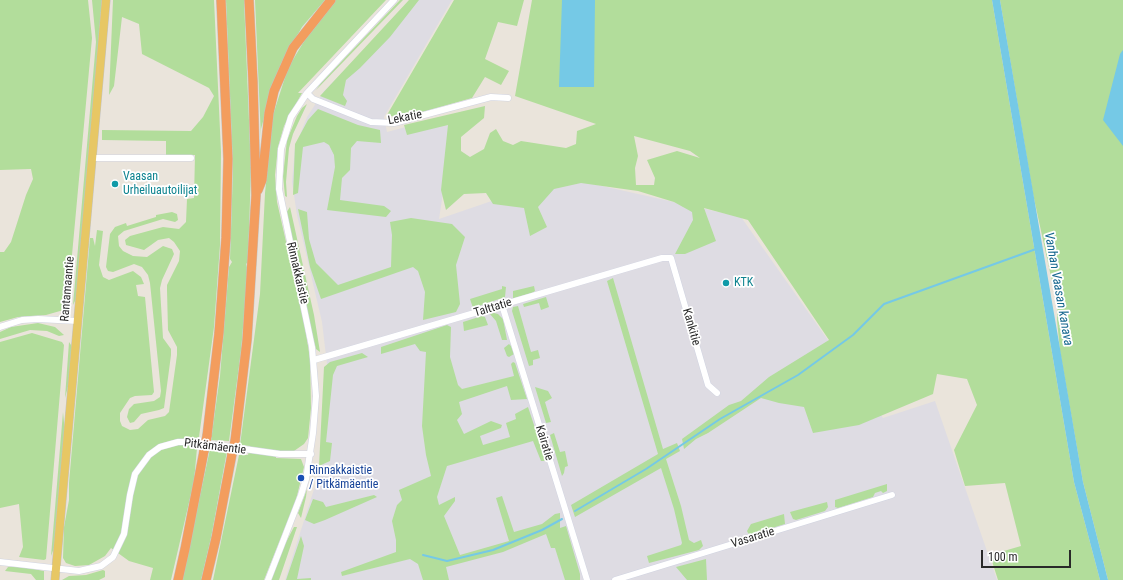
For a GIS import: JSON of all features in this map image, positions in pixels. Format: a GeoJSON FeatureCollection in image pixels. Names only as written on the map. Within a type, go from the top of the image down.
{"type":"FeatureCollection","features":[{"type":"Feature","properties":{"kind":"highway"},"geometry":{"type":"LineString","coordinates":[[178,580],[207,436],[218,340],[226,238],[228,159],[221,0]]}},
{"type":"Feature","properties":{"kind":"highway"},"geometry":{"type":"LineString","coordinates":[[206,580],[216,538],[232,454],[247,340],[256,195],[254,82],[249,0]]}},
{"type":"Feature","properties":{"kind":"highway"},"geometry":{"type":"LineString","coordinates":[[256,195],[262,180],[269,113],[274,91],[293,48],[331,0]]}},
{"type":"Feature","properties":{"kind":"main road","name":"Rantamaantie"},"geometry":{"type":"LineString","coordinates":[[55,580],[106,0]]}},
{"type":"Feature","properties":{"kind":"street","name":"Rinnakkaistie"},"geometry":{"type":"LineString","coordinates":[[268,580],[302,495],[311,454],[315,409],[314,360],[308,324],[283,212],[279,177],[281,149],[284,134],[290,118],[307,93],[394,0]]}},
{"type":"Feature","properties":{"kind":"street","name":"Lekatie"},"geometry":{"type":"LineString","coordinates":[[307,93],[314,99],[371,122],[394,123],[491,97],[508,98]]}},
{"type":"Feature","properties":{"kind":"street"},"geometry":{"type":"LineString","coordinates":[[92,158],[191,158]]}},
{"type":"Feature","properties":{"kind":"street","name":"Talttatie"},"geometry":{"type":"LineString","coordinates":[[314,360],[662,258],[671,258]]}},
{"type":"Feature","properties":{"kind":"street","name":"Kankitie"},"geometry":{"type":"LineString","coordinates":[[671,258],[708,385],[717,392]]}},
{"type":"Feature","properties":{"kind":"street","name":"Kairatie"},"geometry":{"type":"LineString","coordinates":[[502,305],[586,580]]}},
{"type":"Feature","properties":{"kind":"street"},"geometry":{"type":"LineString","coordinates":[[0,327],[12,322],[30,320],[78,321]]}},
{"type":"Feature","properties":{"kind":"street","name":"Pitkämäentie"},"geometry":{"type":"LineString","coordinates":[[0,562],[79,571],[91,570],[101,566],[112,557],[124,534],[135,474],[149,455],[160,447],[178,442],[194,442],[280,454],[311,454]]}},
{"type":"Feature","properties":{"kind":"street","name":"Vasaratie"},"geometry":{"type":"LineString","coordinates":[[615,580],[892,495]]}},
{"type":"Feature","properties":{"kind":"shaded area"},"geometry":{"type":"Polygon","coordinates":[[[414,0],[452,0],[384,117],[387,132],[455,114],[439,219],[562,177],[741,217],[883,418],[935,401],[997,580],[285,580],[324,458],[329,381],[322,322],[297,215],[292,182],[295,147],[307,117],[324,91],[414,0]]]}},
{"type":"Feature","properties":{"kind":"green space"},"geometry":{"type":"Polygon","coordinates":[[[0,0],[88,0],[92,38],[67,309],[46,315],[18,317],[0,322],[0,252],[4,252],[11,242],[26,195],[33,179],[31,169],[0,170],[0,0]]]}},
{"type":"Feature","properties":{"kind":"green space"},"geometry":{"type":"Polygon","coordinates":[[[92,0],[102,0],[77,297],[73,305],[96,42],[92,0]]]}},
{"type":"Feature","properties":{"kind":"green space"},"geometry":{"type":"Polygon","coordinates":[[[113,0],[214,0],[221,152],[220,245],[214,327],[199,437],[191,439],[189,447],[197,448],[194,481],[171,580],[150,580],[153,568],[129,561],[111,548],[105,556],[89,565],[75,566],[66,563],[63,558],[64,527],[69,500],[69,483],[90,238],[93,238],[95,246],[97,230],[103,231],[99,265],[103,277],[109,280],[133,271],[141,277],[144,284],[136,285],[138,296],[145,297],[154,392],[152,395],[135,396],[130,398],[120,413],[120,421],[122,426],[130,430],[138,429],[148,420],[165,416],[169,412],[177,347],[168,330],[167,285],[179,261],[180,251],[174,242],[169,238],[158,240],[144,250],[126,245],[125,240],[130,236],[163,227],[179,229],[186,222],[187,199],[194,198],[195,155],[166,155],[166,141],[102,140],[102,130],[191,131],[203,117],[214,96],[209,88],[142,54],[139,24],[122,17],[114,86],[109,95],[113,0]]]}},
{"type":"Feature","properties":{"kind":"green space"},"geometry":{"type":"Polygon","coordinates":[[[226,0],[244,0],[251,169],[248,262],[246,264],[248,271],[241,351],[229,441],[211,440],[220,376],[229,267],[232,262],[230,259],[233,169],[226,0]]]}},
{"type":"Feature","properties":{"kind":"green space"},"geometry":{"type":"Polygon","coordinates":[[[255,0],[325,0],[302,27],[281,64],[272,89],[261,129],[261,138],[255,0]]]}},
{"type":"Feature","properties":{"kind":"green space"},"geometry":{"type":"Polygon","coordinates":[[[336,0],[386,0],[298,93],[302,93],[284,126],[278,147],[275,175],[277,202],[304,321],[310,358],[311,408],[308,438],[304,444],[294,451],[276,451],[276,458],[301,459],[304,467],[296,500],[264,580],[213,580],[239,455],[248,455],[250,446],[240,445],[260,294],[265,193],[273,115],[288,68],[306,38],[336,0]]]}},
{"type":"Feature","properties":{"kind":"green space"},"geometry":{"type":"Polygon","coordinates":[[[400,0],[403,0],[316,90],[321,83],[400,0]]]}},
{"type":"Feature","properties":{"kind":"green space"},"geometry":{"type":"Polygon","coordinates":[[[409,0],[419,0],[390,37],[360,68],[346,80],[343,95],[347,101],[345,106],[320,96],[409,0]]]}},
{"type":"Feature","properties":{"kind":"green space"},"geometry":{"type":"Polygon","coordinates":[[[454,0],[524,0],[517,26],[498,22],[485,59],[509,71],[501,85],[485,77],[472,98],[401,118],[387,115],[454,0]]]}},
{"type":"Feature","properties":{"kind":"green space"},"geometry":{"type":"Polygon","coordinates":[[[532,0],[992,0],[1074,482],[1100,580],[998,580],[990,555],[1021,546],[1005,483],[965,486],[954,450],[977,405],[967,379],[937,374],[933,394],[859,425],[813,433],[804,407],[779,403],[761,398],[708,433],[696,439],[684,449],[682,439],[729,405],[741,401],[769,377],[829,340],[748,220],[704,208],[716,241],[685,254],[675,254],[693,220],[692,212],[674,202],[638,191],[581,183],[554,189],[538,207],[547,227],[530,236],[524,208],[493,204],[486,193],[464,194],[446,210],[441,190],[448,125],[407,135],[404,125],[485,106],[484,118],[461,137],[461,151],[470,157],[484,149],[490,133],[496,129],[503,141],[513,145],[521,141],[566,148],[576,144],[577,131],[596,124],[515,96],[532,0]],[[634,136],[638,156],[635,168],[636,185],[654,185],[655,178],[647,160],[677,151],[700,158],[690,151],[634,136]]]}},
{"type":"Feature","properties":{"kind":"green space"},"geometry":{"type":"Polygon","coordinates":[[[1000,0],[1123,0],[1123,580],[1108,580],[1083,482],[1060,351],[1057,320],[1058,297],[1053,286],[1033,194],[1000,0]]]}},
{"type":"Feature","properties":{"kind":"green space"},"geometry":{"type":"Polygon","coordinates":[[[307,104],[293,134],[289,148],[286,182],[287,197],[285,196],[283,176],[287,140],[297,116],[302,108],[307,104]]]}},
{"type":"Feature","properties":{"kind":"green space"},"geometry":{"type":"Polygon","coordinates":[[[318,109],[358,125],[380,130],[381,143],[357,141],[351,148],[350,170],[342,178],[340,200],[384,206],[391,211],[386,217],[327,210],[335,167],[334,155],[329,145],[324,142],[303,147],[298,193],[293,195],[295,144],[308,120],[318,109]]]}},
{"type":"Feature","properties":{"kind":"green space"},"geometry":{"type":"Polygon","coordinates":[[[290,207],[314,315],[320,352],[316,349],[313,339],[286,213],[290,207]]]}},
{"type":"Feature","properties":{"kind":"green space"},"geometry":{"type":"Polygon","coordinates":[[[298,209],[307,212],[309,239],[316,263],[338,285],[391,267],[392,235],[390,222],[411,218],[452,224],[465,237],[456,265],[460,304],[456,312],[423,320],[425,292],[418,271],[413,267],[321,299],[310,267],[298,209]]]}},
{"type":"Feature","properties":{"kind":"green space"},"geometry":{"type":"Polygon","coordinates":[[[172,212],[177,214],[178,220],[175,222],[163,219],[124,231],[118,236],[119,246],[123,251],[133,256],[147,257],[163,246],[172,249],[174,254],[160,288],[163,338],[171,349],[164,408],[141,414],[134,422],[130,423],[127,417],[129,409],[134,404],[154,401],[160,397],[161,391],[150,283],[148,275],[142,267],[134,264],[113,272],[108,271],[106,267],[110,234],[115,227],[126,223],[127,226],[156,217],[156,215],[172,212]]]}},
{"type":"Feature","properties":{"kind":"green space"},"geometry":{"type":"Polygon","coordinates":[[[613,278],[663,449],[677,443],[680,451],[666,459],[681,506],[689,540],[694,543],[701,540],[703,546],[699,550],[649,563],[647,556],[681,545],[682,543],[674,509],[661,468],[575,517],[571,505],[658,454],[607,281],[613,278]]]}},
{"type":"Feature","properties":{"kind":"green space"},"geometry":{"type":"Polygon","coordinates":[[[502,286],[506,287],[505,297],[473,308],[470,299],[502,289],[502,286]]]}},
{"type":"Feature","properties":{"kind":"green space"},"geometry":{"type":"Polygon","coordinates":[[[534,286],[535,291],[532,293],[513,299],[513,291],[534,286]]]}},
{"type":"Feature","properties":{"kind":"green space"},"geometry":{"type":"Polygon","coordinates":[[[546,297],[549,307],[541,310],[539,303],[524,307],[523,304],[546,297]]]}},
{"type":"Feature","properties":{"kind":"green space"},"geometry":{"type":"Polygon","coordinates":[[[518,306],[531,352],[538,350],[540,358],[533,360],[533,365],[529,366],[512,311],[513,307],[518,306]]]}},
{"type":"Feature","properties":{"kind":"green space"},"geometry":{"type":"Polygon","coordinates":[[[490,314],[498,314],[503,319],[507,340],[502,340],[496,321],[490,314]]]}},
{"type":"Feature","properties":{"kind":"green space"},"geometry":{"type":"Polygon","coordinates":[[[482,316],[485,317],[488,325],[464,331],[463,322],[482,316]]]}},
{"type":"Feature","properties":{"kind":"green space"},"geometry":{"type":"Polygon","coordinates":[[[38,323],[55,327],[64,335],[59,336],[47,331],[30,330],[0,339],[0,332],[11,327],[38,323]]]}},
{"type":"Feature","properties":{"kind":"green space"},"geometry":{"type":"Polygon","coordinates":[[[447,325],[451,327],[450,357],[458,385],[462,389],[514,376],[511,364],[513,362],[515,363],[527,399],[511,400],[507,386],[459,402],[462,414],[457,420],[464,434],[491,421],[502,425],[501,428],[480,436],[483,445],[510,437],[506,423],[516,419],[515,414],[528,407],[546,461],[541,461],[533,441],[447,466],[437,497],[439,505],[455,497],[455,501],[444,516],[460,555],[509,541],[496,498],[502,496],[514,532],[542,524],[555,514],[560,513],[560,528],[566,526],[580,574],[580,580],[565,580],[555,548],[551,548],[546,534],[503,552],[446,567],[449,580],[423,580],[418,564],[410,559],[342,576],[341,572],[396,552],[396,540],[392,521],[397,505],[402,500],[399,490],[431,476],[426,455],[422,426],[426,352],[420,351],[415,344],[381,354],[381,347],[447,325]]]}},
{"type":"Feature","properties":{"kind":"green space"},"geometry":{"type":"Polygon","coordinates":[[[32,333],[62,342],[64,345],[46,559],[44,560],[19,557],[23,547],[19,504],[0,508],[0,342],[32,333]]]}},
{"type":"Feature","properties":{"kind":"green space"},"geometry":{"type":"Polygon","coordinates":[[[69,342],[71,345],[71,362],[69,383],[65,398],[69,342]]]}},
{"type":"Feature","properties":{"kind":"green space"},"geometry":{"type":"Polygon","coordinates":[[[509,344],[514,354],[509,357],[507,356],[504,348],[509,344]]]}},
{"type":"Feature","properties":{"kind":"green space"},"geometry":{"type":"Polygon","coordinates":[[[362,353],[368,357],[337,366],[333,375],[326,442],[332,443],[330,461],[319,466],[324,367],[330,362],[362,353]]]}},
{"type":"Feature","properties":{"kind":"green space"},"geometry":{"type":"Polygon","coordinates":[[[535,387],[548,391],[552,398],[545,402],[551,422],[546,423],[535,387]]]}},
{"type":"Feature","properties":{"kind":"green space"},"geometry":{"type":"Polygon","coordinates":[[[63,412],[65,433],[54,548],[51,556],[63,412]]]}},
{"type":"Feature","properties":{"kind":"green space"},"geometry":{"type":"Polygon","coordinates":[[[554,433],[560,452],[565,451],[568,466],[565,467],[562,476],[550,435],[554,433]]]}},
{"type":"Feature","properties":{"kind":"green space"},"geometry":{"type":"Polygon","coordinates":[[[210,449],[227,451],[211,538],[201,580],[182,580],[210,449]]]}},
{"type":"Feature","properties":{"kind":"green space"},"geometry":{"type":"Polygon","coordinates":[[[887,484],[887,491],[883,493],[881,491],[875,493],[873,497],[838,508],[835,507],[835,500],[887,484]]]}},
{"type":"Feature","properties":{"kind":"green space"},"geometry":{"type":"Polygon","coordinates":[[[307,489],[306,497],[301,518],[298,513],[307,489]]]}},
{"type":"Feature","properties":{"kind":"green space"},"geometry":{"type":"Polygon","coordinates":[[[374,495],[377,497],[314,524],[305,520],[313,499],[323,502],[326,507],[374,495]]]}},
{"type":"Feature","properties":{"kind":"green space"},"geometry":{"type":"Polygon","coordinates":[[[827,502],[828,507],[825,511],[796,520],[793,519],[790,512],[827,502]]]}},
{"type":"Feature","properties":{"kind":"green space"},"geometry":{"type":"Polygon","coordinates":[[[784,514],[785,524],[750,535],[747,531],[751,524],[784,514]]]}},
{"type":"Feature","properties":{"kind":"green space"},"geometry":{"type":"Polygon","coordinates":[[[294,527],[297,527],[279,580],[271,580],[285,544],[294,527]]]}},
{"type":"Feature","properties":{"kind":"green space"},"geometry":{"type":"Polygon","coordinates":[[[301,536],[304,546],[297,579],[311,578],[311,580],[286,580],[301,536]]]}},
{"type":"Feature","properties":{"kind":"green space"},"geometry":{"type":"Polygon","coordinates":[[[706,559],[707,580],[687,580],[676,567],[706,559]]]}},
{"type":"Feature","properties":{"kind":"green space"},"geometry":{"type":"Polygon","coordinates":[[[17,566],[44,571],[44,580],[36,580],[31,574],[5,571],[8,567],[17,566]]]}},
{"type":"Feature","properties":{"kind":"green space"},"geometry":{"type":"Polygon","coordinates":[[[103,570],[105,571],[105,577],[99,580],[62,580],[69,576],[86,575],[103,570]]]}},
{"type":"Feature","properties":{"kind":"water"},"geometry":{"type":"Polygon","coordinates":[[[562,0],[595,0],[594,87],[559,87],[562,0]]]}},
{"type":"Feature","properties":{"kind":"water"},"geometry":{"type":"Polygon","coordinates":[[[992,0],[1000,0],[1083,482],[1108,580],[1100,580],[1074,482],[992,0]]]}},
{"type":"Feature","properties":{"kind":"water"},"geometry":{"type":"Polygon","coordinates":[[[1123,50],[1123,146],[1103,120],[1120,54],[1123,50]]]}},
{"type":"Feature","properties":{"kind":"waterway"},"geometry":{"type":"LineString","coordinates":[[575,511],[646,469],[720,419],[798,375],[853,335],[884,304],[1036,249]]}},
{"type":"Feature","properties":{"kind":"waterway"},"geometry":{"type":"LineString","coordinates":[[423,555],[447,561],[493,550],[542,530],[562,519]]}},
{"type":"Feature","properties":{"kind":"place","name":"Vaasan Urheiluautoilijat"},"geometry":{"type":"Point","coordinates":[115,184]}},
{"type":"Feature","properties":{"kind":"place","name":"KTK"},"geometry":{"type":"Point","coordinates":[726,283]}},
{"type":"Feature","properties":{"kind":"place","name":"Rinnakkaistie / Pitkämäentie"},"geometry":{"type":"Point","coordinates":[301,478]}},
{"type":"Feature","properties":{"kind":"water label","name":"Vanhan Vaasan kanava"},"geometry":{"type":"Point","coordinates":[1058,289]}}]}
